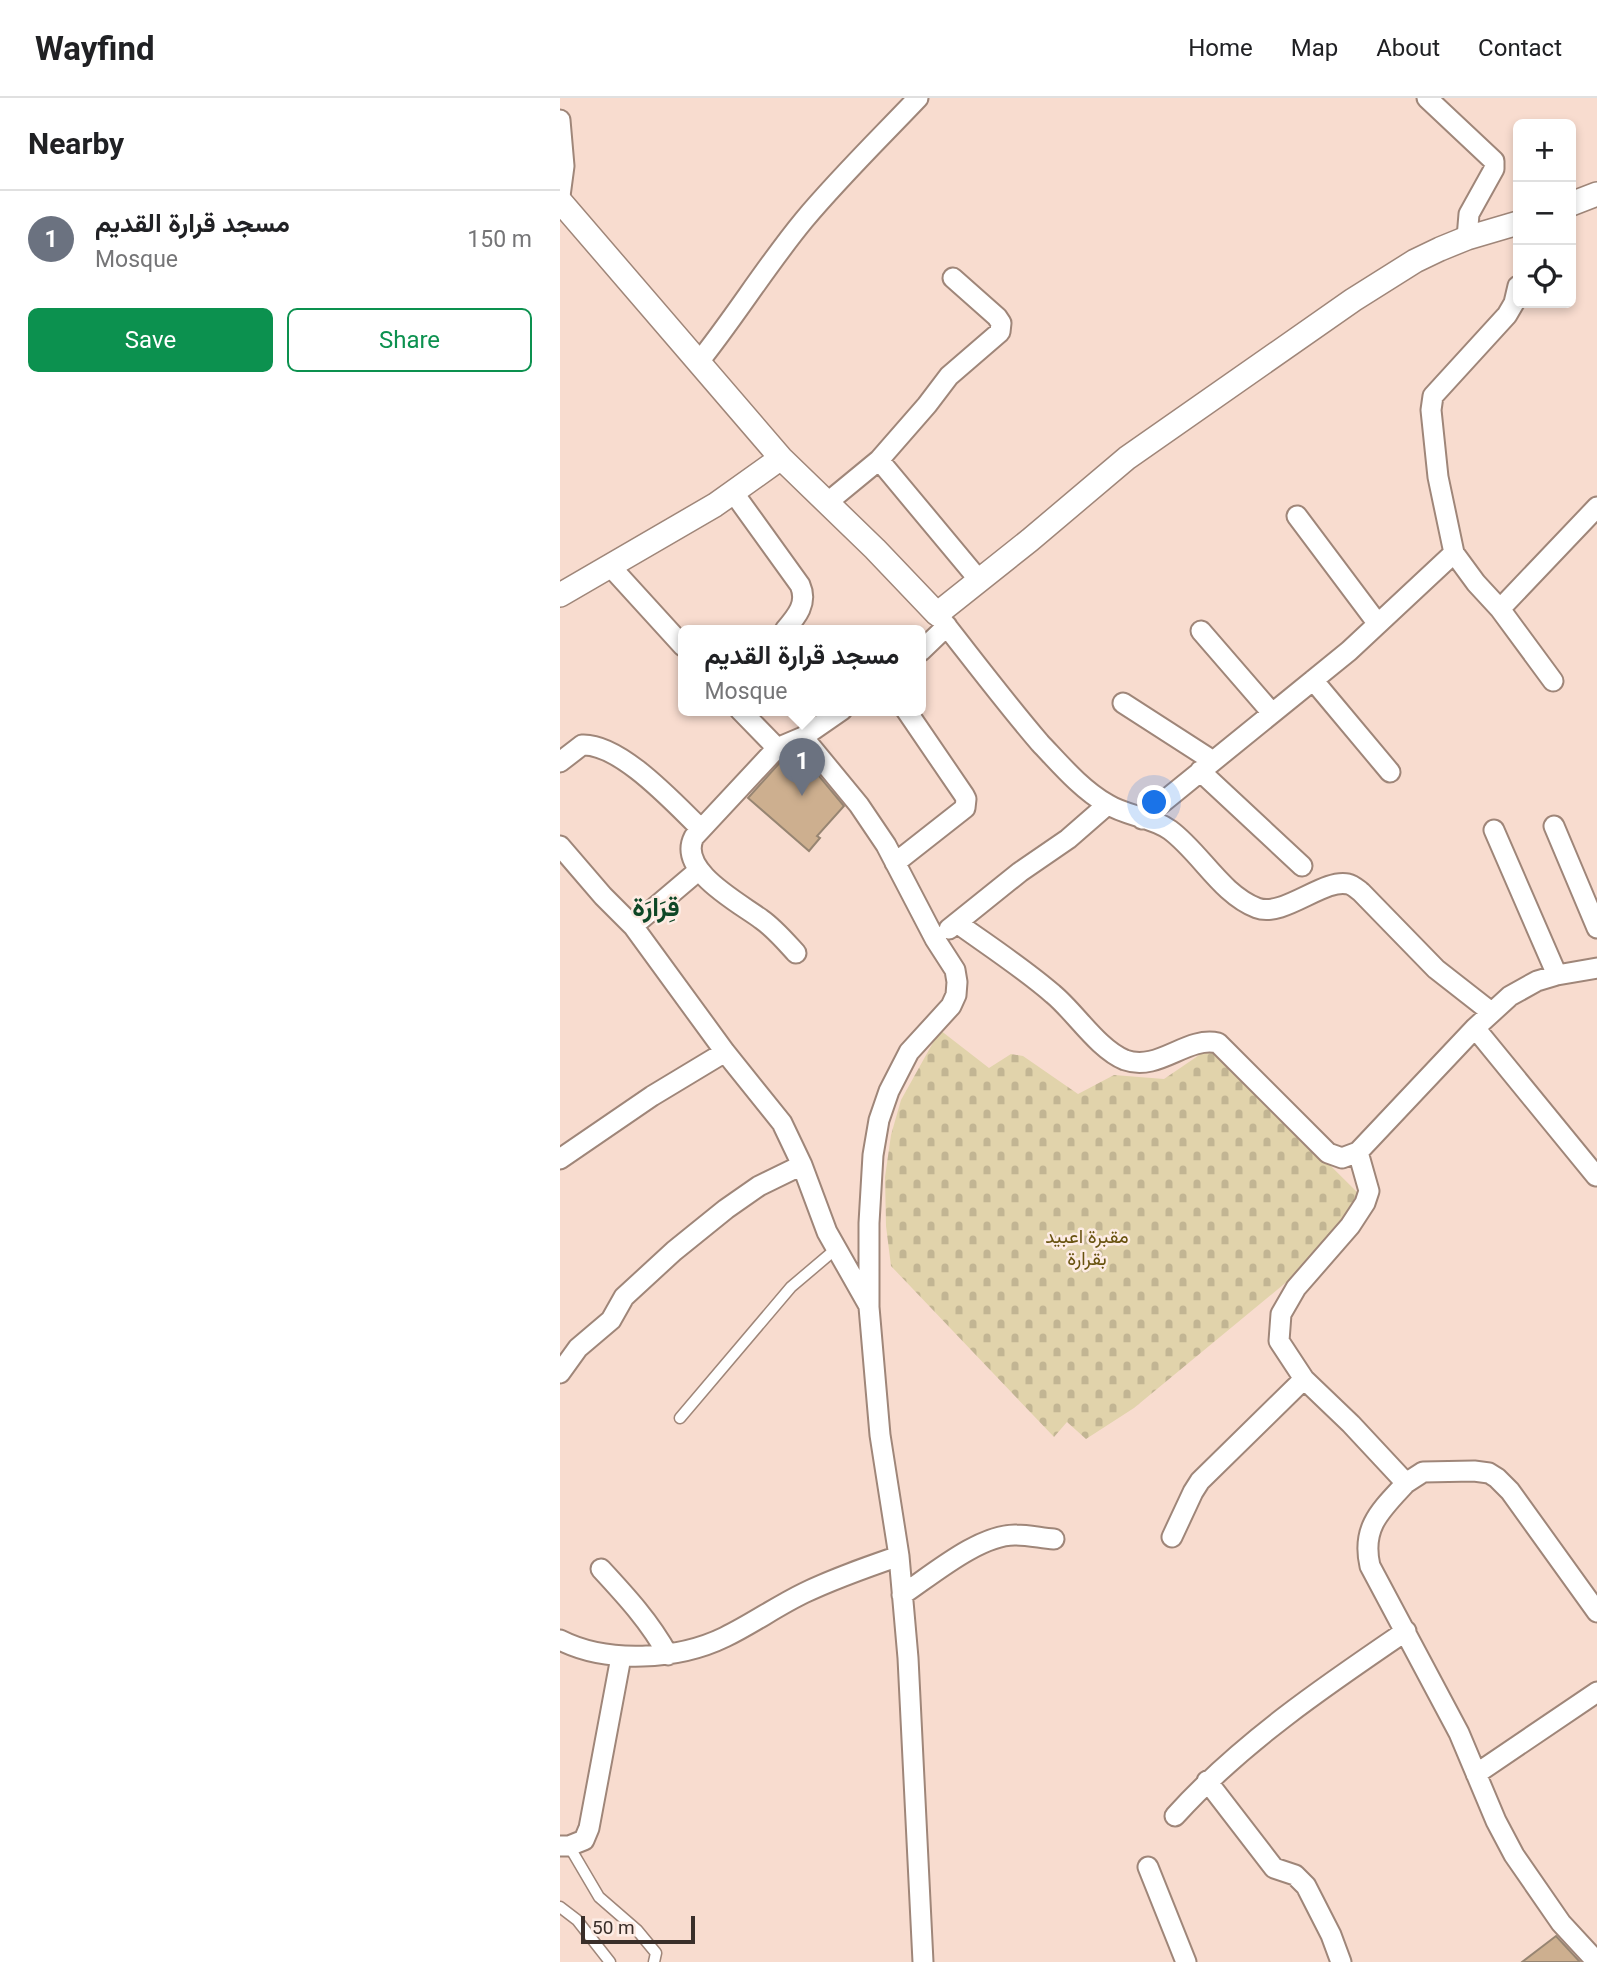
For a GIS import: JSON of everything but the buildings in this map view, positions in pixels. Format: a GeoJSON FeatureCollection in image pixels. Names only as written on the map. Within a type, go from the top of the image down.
{"type":"FeatureCollection","features":[{"type":"Feature","properties":{"kind":"street"},"geometry":{"type":"LineString","coordinates":[[698,363],[735,317],[777,254],[806,218],[918,98]]}},
{"type":"Feature","properties":{"kind":"street"},"geometry":{"type":"LineString","coordinates":[[1427,98],[1494,161],[1494,169],[1469,214],[1467,238]]}},
{"type":"Feature","properties":{"kind":"street"},"geometry":{"type":"LineString","coordinates":[[560,120],[564,166],[560,198],[780,458],[828,502],[942,620],[979,670],[1050,754],[1079,782],[1107,805],[1168,828],[1237,896],[1262,910],[1275,909],[1335,885],[1350,884],[1436,969],[1491,1012]]}},
{"type":"Feature","properties":{"kind":"street"},"geometry":{"type":"LineString","coordinates":[[1576,202],[1597,194]]}},
{"type":"Feature","properties":{"kind":"street"},"geometry":{"type":"LineString","coordinates":[[926,644],[942,620],[979,580],[1127,458],[1386,279],[1440,249],[1513,224]]}},
{"type":"Feature","properties":{"kind":"street"},"geometry":{"type":"LineString","coordinates":[[828,502],[879,460],[907,430],[949,376],[1000,332],[1001,323],[997,317],[953,278]]}},
{"type":"Feature","properties":{"kind":"street"},"geometry":{"type":"LineString","coordinates":[[1513,305],[1433,396],[1431,410],[1438,477],[1454,553],[1500,609],[1553,681]]}},
{"type":"Feature","properties":{"kind":"street"},"geometry":{"type":"LineString","coordinates":[[560,595],[733,492],[780,458]]}},
{"type":"Feature","properties":{"kind":"street"},"geometry":{"type":"LineString","coordinates":[[879,460],[979,580]]}},
{"type":"Feature","properties":{"kind":"street"},"geometry":{"type":"LineString","coordinates":[[733,492],[804,594],[800,611],[789,625]]}},
{"type":"Feature","properties":{"kind":"street"},"geometry":{"type":"LineString","coordinates":[[1500,609],[1597,507]]}},
{"type":"Feature","properties":{"kind":"street"},"geometry":{"type":"LineString","coordinates":[[1297,516],[1378,624]]}},
{"type":"Feature","properties":{"kind":"street"},"geometry":{"type":"LineString","coordinates":[[1142,819],[1313,680],[1454,553]]}},
{"type":"Feature","properties":{"kind":"street"},"geometry":{"type":"LineString","coordinates":[[611,567],[678,641]]}},
{"type":"Feature","properties":{"kind":"street"},"geometry":{"type":"LineString","coordinates":[[1201,631],[1272,713]]}},
{"type":"Feature","properties":{"kind":"street"},"geometry":{"type":"LineString","coordinates":[[1313,680],[1390,772]]}},
{"type":"Feature","properties":{"kind":"street"},"geometry":{"type":"LineString","coordinates":[[1123,703],[1207,766],[1302,866]]}},
{"type":"Feature","properties":{"kind":"street"},"geometry":{"type":"LineString","coordinates":[[746,716],[777,748]]}},
{"type":"Feature","properties":{"kind":"street"},"geometry":{"type":"LineString","coordinates":[[796,953],[761,919],[736,902],[699,870],[692,862],[690,849],[694,837],[777,748],[803,737],[833,716]]}},
{"type":"Feature","properties":{"kind":"street"},"geometry":{"type":"LineString","coordinates":[[895,863],[965,808],[966,804],[964,794],[910,716]]}},
{"type":"Feature","properties":{"kind":"street"},"geometry":{"type":"LineString","coordinates":[[803,737],[859,805],[886,845],[935,939],[955,970],[956,995],[951,1006],[909,1052],[889,1091],[879,1120],[870,1190],[869,1307],[880,1435],[899,1556],[917,1810],[923,1962]]}},
{"type":"Feature","properties":{"kind":"street"},"geometry":{"type":"LineString","coordinates":[[560,762],[582,745],[603,748],[646,777],[701,829]]}},
{"type":"Feature","properties":{"kind":"street"},"geometry":{"type":"LineString","coordinates":[[935,939],[1020,872],[1068,839],[1107,805]]}},
{"type":"Feature","properties":{"kind":"street"},"geometry":{"type":"LineString","coordinates":[[1555,826],[1597,928]]}},
{"type":"Feature","properties":{"kind":"street"},"geometry":{"type":"LineString","coordinates":[[1494,830],[1557,975]]}},
{"type":"Feature","properties":{"kind":"street"},"geometry":{"type":"LineString","coordinates":[[560,846],[633,926],[725,1052],[782,1123],[802,1165],[827,1232],[869,1307]]}},
{"type":"Feature","properties":{"kind":"street"},"geometry":{"type":"LineString","coordinates":[[633,926],[699,870]]}},
{"type":"Feature","properties":{"kind":"street"},"geometry":{"type":"LineString","coordinates":[[957,923],[1056,996],[1109,1049],[1125,1060],[1158,1060],[1194,1044],[1208,1041],[1219,1043],[1328,1153],[1342,1158],[1357,1152],[1491,1012],[1522,988],[1557,975],[1589,969],[1597,956]]}},
{"type":"Feature","properties":{"kind":"street"},"geometry":{"type":"LineString","coordinates":[[1475,1028],[1596,1176]]}},
{"type":"Feature","properties":{"kind":"street"},"geometry":{"type":"LineString","coordinates":[[561,1156],[725,1052]]}},
{"type":"Feature","properties":{"kind":"street"},"geometry":{"type":"LineString","coordinates":[[1357,1152],[1369,1191],[1366,1203],[1350,1226],[1296,1288],[1281,1314],[1279,1341],[1304,1379],[1406,1483]]}},
{"type":"Feature","properties":{"kind":"street"},"geometry":{"type":"LineString","coordinates":[[560,1373],[578,1348],[611,1320],[624,1297],[674,1251],[759,1186],[802,1165]]}},
{"type":"Feature","properties":{"kind":"street"},"geometry":{"type":"LineString","coordinates":[[1171,1537],[1200,1481],[1304,1379]]}},
{"type":"Feature","properties":{"kind":"street"},"geometry":{"type":"LineString","coordinates":[[1597,1612],[1510,1491],[1497,1478],[1483,1472],[1423,1472],[1406,1483],[1371,1527],[1367,1552],[1375,1576],[1459,1733],[1502,1833],[1532,1884],[1561,1923],[1597,1962]]}},
{"type":"Feature","properties":{"kind":"street"},"geometry":{"type":"LineString","coordinates":[[902,1595],[976,1547],[997,1537],[1015,1535],[1054,1539]]}},
{"type":"Feature","properties":{"kind":"street"},"geometry":{"type":"LineString","coordinates":[[560,1640],[588,1651],[621,1657],[668,1654],[724,1638],[806,1592],[899,1556]]}},
{"type":"Feature","properties":{"kind":"street"},"geometry":{"type":"LineString","coordinates":[[601,1569],[637,1608],[668,1654]]}},
{"type":"Feature","properties":{"kind":"street"},"geometry":{"type":"LineString","coordinates":[[1175,1816],[1207,1781],[1327,1684],[1406,1631]]}},
{"type":"Feature","properties":{"kind":"street"},"geometry":{"type":"LineString","coordinates":[[565,1846],[584,1840],[589,1828],[621,1657]]}},
{"type":"Feature","properties":{"kind":"street"},"geometry":{"type":"LineString","coordinates":[[1476,1774],[1597,1692]]}},
{"type":"Feature","properties":{"kind":"street"},"geometry":{"type":"LineString","coordinates":[[1207,1781],[1273,1868],[1295,1875],[1307,1886],[1341,1962]]}},
{"type":"Feature","properties":{"kind":"street"},"geometry":{"type":"LineString","coordinates":[[1148,1867],[1186,1962]]}},
{"type":"Feature","properties":{"kind":"lane"},"geometry":{"type":"LineString","coordinates":[[680,1418],[791,1287],[836,1248]]}},
{"type":"Feature","properties":{"kind":"lane"},"geometry":{"type":"LineString","coordinates":[[565,1846],[599,1897],[637,1930],[656,1953],[654,1962]]}},
{"type":"Feature","properties":{"kind":"lane"},"geometry":{"type":"LineString","coordinates":[[560,1907],[577,1920],[610,1962]]}},
{"type":"Feature","properties":{"kind":"green space","name":"مقبرة اعبيد بقرارة"},"geometry":{"type":"Polygon","coordinates":[[[940,1030],[989,1068],[1011,1054],[1023,1056],[1078,1094],[1114,1075],[1164,1079],[1211,1047],[1362,1197],[1295,1275],[1134,1408],[1086,1439],[1067,1422],[1054,1437],[891,1266],[886,1226],[885,1177],[891,1135],[901,1100],[940,1030]]]}},
{"type":"Feature","properties":{"kind":"place","name":"مسجد قرارة القديم"},"geometry":{"type":"Point","coordinates":[802,796]}},
{"type":"Feature","properties":{"kind":"district","name":"قِرَارَة"},"geometry":{"type":"Point","coordinates":[656,907]}}]}
